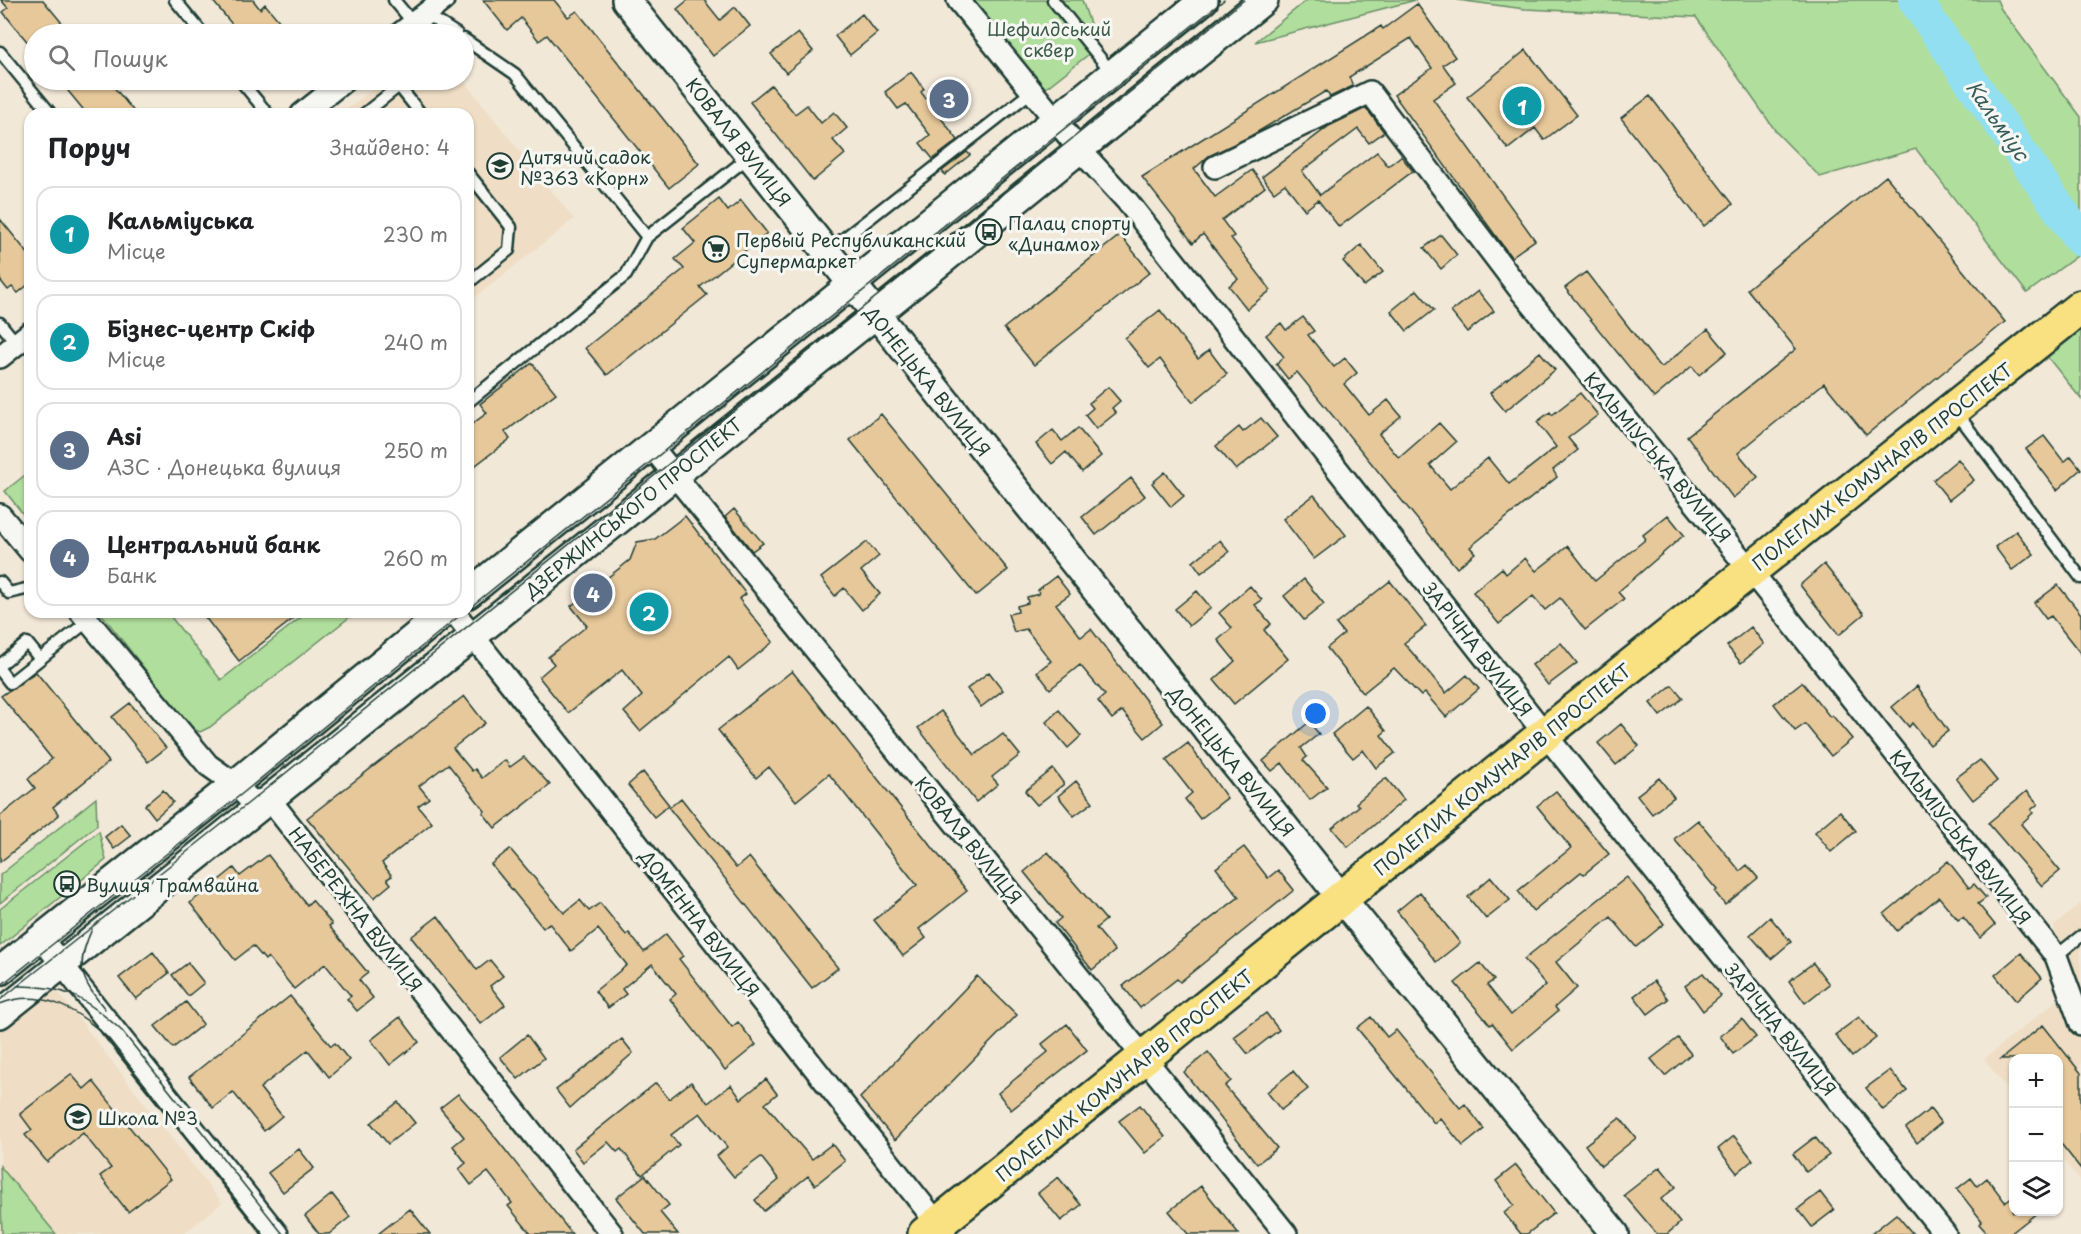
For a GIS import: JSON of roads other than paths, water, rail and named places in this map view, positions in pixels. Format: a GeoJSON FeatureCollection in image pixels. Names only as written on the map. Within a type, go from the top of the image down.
{"type":"FeatureCollection","features":[{"type":"Feature","properties":{"kind":"main road","name":"ПОЛЕГЛИХ КОМУНАРІВ ПРОСПЕКТ"},"geometry":{"type":"LineString","coordinates":[[936,1231],[1145,1058],[1545,734],[2081,307]]}},
{"type":"Feature","properties":{"kind":"street"},"geometry":{"type":"LineString","coordinates":[[413,24],[443,0]]}},
{"type":"Feature","properties":{"kind":"street","name":"КОВАЛЯ ВУЛИЦЯ"},"geometry":{"type":"LineString","coordinates":[[626,0],[852,285]]}},
{"type":"Feature","properties":{"kind":"street"},"geometry":{"type":"LineString","coordinates":[[958,0],[1056,121]]}},
{"type":"Feature","properties":{"kind":"street","name":"ДЗЕРЖИНСЬКОГО ПРОСПЕКТ"},"geometry":{"type":"LineString","coordinates":[[474,589],[1204,0]]}},
{"type":"Feature","properties":{"kind":"street","name":"ДЗЕРЖИНСЬКОГО ПРОСПЕКТ"},"geometry":{"type":"LineString","coordinates":[[0,1014],[875,315],[1264,0]]}},
{"type":"Feature","properties":{"kind":"street"},"geometry":{"type":"LineString","coordinates":[[310,108],[332,90]]}},
{"type":"Feature","properties":{"kind":"street","name":"КАЛЬМІУСЬКА ВУЛИЦЯ"},"geometry":{"type":"LineString","coordinates":[[1215,167],[1370,92],[1517,286],[1750,570],[2056,956],[2081,1024]]}},
{"type":"Feature","properties":{"kind":"street","name":"ЗАРІЧНА ВУЛИЦЯ"},"geometry":{"type":"LineString","coordinates":[[1056,121],[1127,201],[1545,734],[1945,1234]]}},
{"type":"Feature","properties":{"kind":"street","name":"ДОНЕЦЬКА ВУЛИЦЯ"},"geometry":{"type":"LineString","coordinates":[[852,285],[1342,899],[1615,1234]]}},
{"type":"Feature","properties":{"kind":"street"},"geometry":{"type":"LineString","coordinates":[[0,357],[23,338]]}},
{"type":"Feature","properties":{"kind":"street","name":"КОВАЛЯ ВУЛИЦЯ"},"geometry":{"type":"LineString","coordinates":[[652,447],[1286,1234]]}},
{"type":"Feature","properties":{"kind":"street"},"geometry":{"type":"LineString","coordinates":[[0,514],[24,543]]}},
{"type":"Feature","properties":{"kind":"street"},"geometry":{"type":"LineString","coordinates":[[87,618],[208,765],[235,784],[250,801],[270,800]]}},
{"type":"Feature","properties":{"kind":"street"},"geometry":{"type":"LineString","coordinates":[[1,968],[235,784],[438,618]]}},
{"type":"Feature","properties":{"kind":"street","name":"ДОМЕННА ВУЛИЦЯ"},"geometry":{"type":"LineString","coordinates":[[459,618],[936,1231]]}},
{"type":"Feature","properties":{"kind":"street","name":"НАБЕРЕЖНА ВУЛИЦЯ"},"geometry":{"type":"LineString","coordinates":[[270,800],[612,1234]]}},
{"type":"Feature","properties":{"kind":"street"},"geometry":{"type":"LineString","coordinates":[[41,938],[277,1234]]}},
{"type":"Feature","properties":{"kind":"lane"},"geometry":{"type":"LineString","coordinates":[[175,0],[195,24]]}},
{"type":"Feature","properties":{"kind":"lane"},"geometry":{"type":"LineString","coordinates":[[394,0],[413,24]]}},
{"type":"Feature","properties":{"kind":"lane"},"geometry":{"type":"LineString","coordinates":[[1053,0],[1113,74]]}},
{"type":"Feature","properties":{"kind":"lane"},"geometry":{"type":"LineString","coordinates":[[474,46],[515,74],[647,237]]}},
{"type":"Feature","properties":{"kind":"lane"},"geometry":{"type":"LineString","coordinates":[[0,52],[24,81]]}},
{"type":"Feature","properties":{"kind":"lane"},"geometry":{"type":"LineString","coordinates":[[31,90],[46,108]]}},
{"type":"Feature","properties":{"kind":"lane"},"geometry":{"type":"LineString","coordinates":[[248,90],[263,108]]}},
{"type":"Feature","properties":{"kind":"lane"},"geometry":{"type":"LineString","coordinates":[[370,108],[389,90]]}},
{"type":"Feature","properties":{"kind":"lane"},"geometry":{"type":"LineString","coordinates":[[402,90],[416,108]]}},
{"type":"Feature","properties":{"kind":"lane"},"geometry":{"type":"LineString","coordinates":[[826,252],[1031,92]]}},
{"type":"Feature","properties":{"kind":"lane"},"geometry":{"type":"LineString","coordinates":[[474,397],[626,275],[647,237],[750,156]]}},
{"type":"Feature","properties":{"kind":"lane"},"geometry":{"type":"LineString","coordinates":[[474,181],[511,227],[509,250],[474,278]]}},
{"type":"Feature","properties":{"kind":"lane"},"geometry":{"type":"LineString","coordinates":[[0,323],[23,338]]}},
{"type":"Feature","properties":{"kind":"lane"},"geometry":{"type":"LineString","coordinates":[[1953,409],[2081,578]]}},
{"type":"Feature","properties":{"kind":"lane"},"geometry":{"type":"LineString","coordinates":[[0,582],[9,593],[24,589]]}},
{"type":"Feature","properties":{"kind":"lane"},"geometry":{"type":"LineString","coordinates":[[0,670],[10,683],[40,659],[83,618]]}},
{"type":"Feature","properties":{"kind":"lane"},"geometry":{"type":"LineString","coordinates":[[0,664],[27,643],[40,659]]}},
{"type":"Feature","properties":{"kind":"lane"},"geometry":{"type":"LineString","coordinates":[[2056,956],[2081,936]]}},
{"type":"Feature","properties":{"kind":"waterway","name":"Кальміус"},"geometry":{"type":"LineString","coordinates":[[1915,0],[2081,240]]}},
{"type":"Feature","properties":{"kind":"tram line"},"geometry":{"type":"LineString","coordinates":[[474,604],[1224,0]]}},
{"type":"Feature","properties":{"kind":"tram line"},"geometry":{"type":"LineString","coordinates":[[0,1000],[251,801],[1244,0]]}},
{"type":"Feature","properties":{"kind":"tram line"},"geometry":{"type":"LineString","coordinates":[[0,986],[243,793],[457,618]]}},
{"type":"Feature","properties":{"kind":"tram line"},"geometry":{"type":"LineString","coordinates":[[92,929],[83,953],[83,972],[90,989],[105,1009]]}},
{"type":"Feature","properties":{"kind":"tram line"},"geometry":{"type":"LineString","coordinates":[[17,986],[49,988],[74,996],[98,1010],[122,1031],[283,1234]]}},
{"type":"Feature","properties":{"kind":"tram line"},"geometry":{"type":"LineString","coordinates":[[0,1004],[15,999],[30,998],[58,1004],[84,1018],[108,1038],[263,1234]]}},
{"type":"Feature","properties":{"kind":"place","name":"Asi"},"geometry":{"type":"Point","coordinates":[949,99]}},
{"type":"Feature","properties":{"kind":"place","name":"Кальміуська"},"geometry":{"type":"Point","coordinates":[1522,106]}},
{"type":"Feature","properties":{"kind":"place","name":"Дитячий садок №363 «Корн»"},"geometry":{"type":"Point","coordinates":[500,166]}},
{"type":"Feature","properties":{"kind":"place","name":"Палац спорту «Динамо»"},"geometry":{"type":"Point","coordinates":[989,232]}},
{"type":"Feature","properties":{"kind":"place","name":"Первый Республиканский Супермаркет"},"geometry":{"type":"Point","coordinates":[716,249]}},
{"type":"Feature","properties":{"kind":"place","name":"Центральний банк"},"geometry":{"type":"Point","coordinates":[593,593]}},
{"type":"Feature","properties":{"kind":"place","name":"Бізнес-центр Скіф"},"geometry":{"type":"Point","coordinates":[649,612]}},
{"type":"Feature","properties":{"kind":"place","name":"Вулиця Трамвайна"},"geometry":{"type":"Point","coordinates":[67,884]}},
{"type":"Feature","properties":{"kind":"place","name":"Школа №3"},"geometry":{"type":"Point","coordinates":[78,1117]}},
{"type":"Feature","properties":{"kind":"park label","name":"Шефилдський сквер"},"geometry":{"type":"Point","coordinates":[1049,38]}}]}
